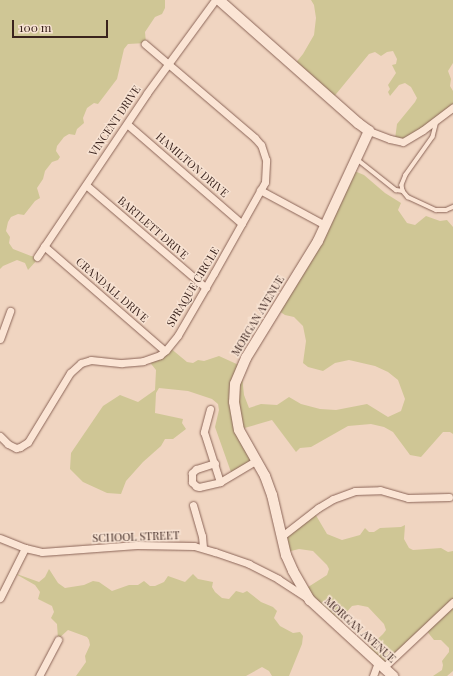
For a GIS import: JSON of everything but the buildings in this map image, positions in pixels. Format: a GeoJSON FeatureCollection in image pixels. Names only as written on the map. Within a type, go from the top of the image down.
{"type":"FeatureCollection","features":[{"type":"Feature","properties":{"kind":"street","name":"VINCENT DRIVE"},"geometry":{"type":"LineString","coordinates":[[37,257],[127,124],[215,0]]}},
{"type":"Feature","properties":{"kind":"street"},"geometry":{"type":"LineString","coordinates":[[219,0],[358,123],[369,131],[403,142],[423,130],[450,109],[453,117]]}},
{"type":"Feature","properties":{"kind":"street","name":"SPRAQUE CIRCLE"},"geometry":{"type":"LineString","coordinates":[[0,436],[8,444],[16,448],[20,448],[28,442],[70,373],[81,363],[91,360],[122,363],[135,362],[152,359],[165,351],[178,335],[206,288],[265,182],[266,160],[261,145],[255,138],[145,44]]}},
{"type":"Feature","properties":{"kind":"street","name":"HAMILTON DRIVE"},"geometry":{"type":"LineString","coordinates":[[127,124],[242,224]]}},
{"type":"Feature","properties":{"kind":"street","name":"MORGAN AVENUE"},"geometry":{"type":"LineString","coordinates":[[369,131],[325,225],[301,268],[258,336],[235,384],[234,402],[236,421],[243,439],[257,460],[272,495],[286,555],[293,571],[310,600],[393,676]]}},
{"type":"Feature","properties":{"kind":"street","name":"BARTLETT DRIVE"},"geometry":{"type":"LineString","coordinates":[[86,185],[206,288]]}},
{"type":"Feature","properties":{"kind":"street"},"geometry":{"type":"LineString","coordinates":[[260,190],[325,225]]}},
{"type":"Feature","properties":{"kind":"street","name":"CRANDALL DRIVE"},"geometry":{"type":"LineString","coordinates":[[44,246],[165,351]]}},
{"type":"Feature","properties":{"kind":"street"},"geometry":{"type":"LineString","coordinates":[[0,339],[10,312]]}},
{"type":"Feature","properties":{"kind":"street"},"geometry":{"type":"LineString","coordinates":[[210,409],[204,432],[220,482]]}},
{"type":"Feature","properties":{"kind":"street"},"geometry":{"type":"LineString","coordinates":[[214,463],[194,471],[191,475],[192,482],[199,487],[220,482],[257,460]]}},
{"type":"Feature","properties":{"kind":"street"},"geometry":{"type":"LineString","coordinates":[[282,536],[318,508],[341,495],[355,491],[380,490],[408,498],[449,497]]}},
{"type":"Feature","properties":{"kind":"street"},"geometry":{"type":"LineString","coordinates":[[193,505],[202,536],[203,548]]}},
{"type":"Feature","properties":{"kind":"street","name":"SCHOOL STREET"},"geometry":{"type":"LineString","coordinates":[[0,538],[25,548],[42,552],[150,545],[203,548],[226,555],[261,569],[310,600]]}},
{"type":"Feature","properties":{"kind":"street"},"geometry":{"type":"LineString","coordinates":[[0,598],[25,548]]}},
{"type":"Feature","properties":{"kind":"street"},"geometry":{"type":"LineString","coordinates":[[373,676],[381,665],[453,602]]}},
{"type":"Feature","properties":{"kind":"street"},"geometry":{"type":"LineString","coordinates":[[39,676],[58,640]]}},
{"type":"Feature","properties":{"kind":"lane"},"geometry":{"type":"LineString","coordinates":[[437,120],[433,137],[406,175],[402,185],[403,191],[408,198],[436,210],[446,210],[453,207]]}},
{"type":"Feature","properties":{"kind":"lane"},"geometry":{"type":"LineString","coordinates":[[356,159],[396,190],[403,191]]}},
{"type":"Feature","properties":{"kind":"shaded area"},"geometry":{"type":"Polygon","coordinates":[[[0,0],[165,0],[165,8],[162,14],[155,17],[145,32],[146,43],[128,44],[124,49],[117,79],[98,104],[94,103],[87,108],[83,118],[84,123],[77,129],[75,135],[69,134],[64,137],[57,146],[56,151],[60,157],[58,160],[52,162],[45,171],[43,179],[37,188],[40,198],[35,201],[24,215],[18,214],[11,217],[8,222],[6,231],[10,237],[9,243],[13,249],[37,257],[37,260],[28,270],[25,263],[17,260],[3,266],[0,269],[0,0]]]}},
{"type":"Feature","properties":{"kind":"shaded area"},"geometry":{"type":"Polygon","coordinates":[[[311,0],[453,0],[453,63],[448,71],[451,79],[450,86],[453,91],[453,107],[408,139],[395,139],[397,124],[417,98],[411,87],[405,83],[399,85],[390,96],[388,92],[390,89],[388,85],[396,73],[392,65],[396,64],[397,59],[393,51],[387,52],[381,56],[375,52],[369,54],[332,99],[294,65],[303,54],[314,35],[316,18],[314,5],[311,0]]]}},
{"type":"Feature","properties":{"kind":"shaded area"},"geometry":{"type":"Polygon","coordinates":[[[352,170],[364,175],[385,193],[401,203],[398,210],[407,223],[415,225],[426,216],[440,221],[447,220],[453,227],[453,434],[450,432],[443,432],[421,457],[410,455],[393,432],[384,427],[371,424],[348,426],[311,447],[300,448],[296,452],[272,420],[241,429],[256,458],[232,475],[215,427],[219,410],[218,404],[212,399],[188,391],[159,388],[156,393],[155,413],[183,419],[182,423],[186,429],[173,439],[165,439],[161,446],[143,462],[126,481],[121,494],[107,493],[83,482],[70,469],[71,453],[103,406],[120,395],[138,402],[155,390],[156,370],[148,360],[169,347],[187,362],[193,363],[198,360],[204,361],[219,356],[241,366],[244,395],[249,408],[261,404],[277,405],[289,397],[301,404],[320,409],[336,410],[367,404],[388,417],[401,411],[405,399],[398,380],[388,372],[375,366],[349,360],[335,363],[323,371],[308,367],[303,363],[306,341],[303,326],[294,317],[285,315],[276,309],[352,170]]]}},
{"type":"Feature","properties":{"kind":"shaded area"},"geometry":{"type":"Polygon","coordinates":[[[314,512],[327,534],[342,540],[360,535],[365,528],[369,532],[374,532],[380,528],[401,527],[405,525],[404,539],[409,548],[413,550],[441,548],[448,552],[453,551],[453,671],[447,676],[433,676],[442,670],[442,661],[449,652],[449,648],[441,640],[434,640],[426,630],[386,666],[366,650],[386,630],[384,624],[368,607],[358,605],[352,606],[337,623],[305,589],[327,575],[329,569],[313,551],[299,549],[287,552],[284,534],[314,512]]]}},
{"type":"Feature","properties":{"kind":"shaded area"},"geometry":{"type":"Polygon","coordinates":[[[49,569],[58,583],[65,588],[84,585],[93,581],[99,582],[112,591],[129,585],[138,585],[144,581],[150,586],[155,586],[164,582],[168,576],[185,582],[193,574],[198,579],[213,582],[212,587],[222,598],[229,599],[236,591],[243,593],[247,591],[261,602],[273,607],[277,611],[274,618],[280,626],[293,633],[300,632],[303,636],[302,644],[289,676],[272,676],[269,671],[262,667],[246,676],[76,676],[86,662],[85,656],[90,645],[89,640],[87,637],[68,630],[58,639],[57,624],[51,618],[54,612],[52,606],[38,599],[40,592],[35,585],[14,573],[39,582],[45,577],[49,569]]]}}]}
